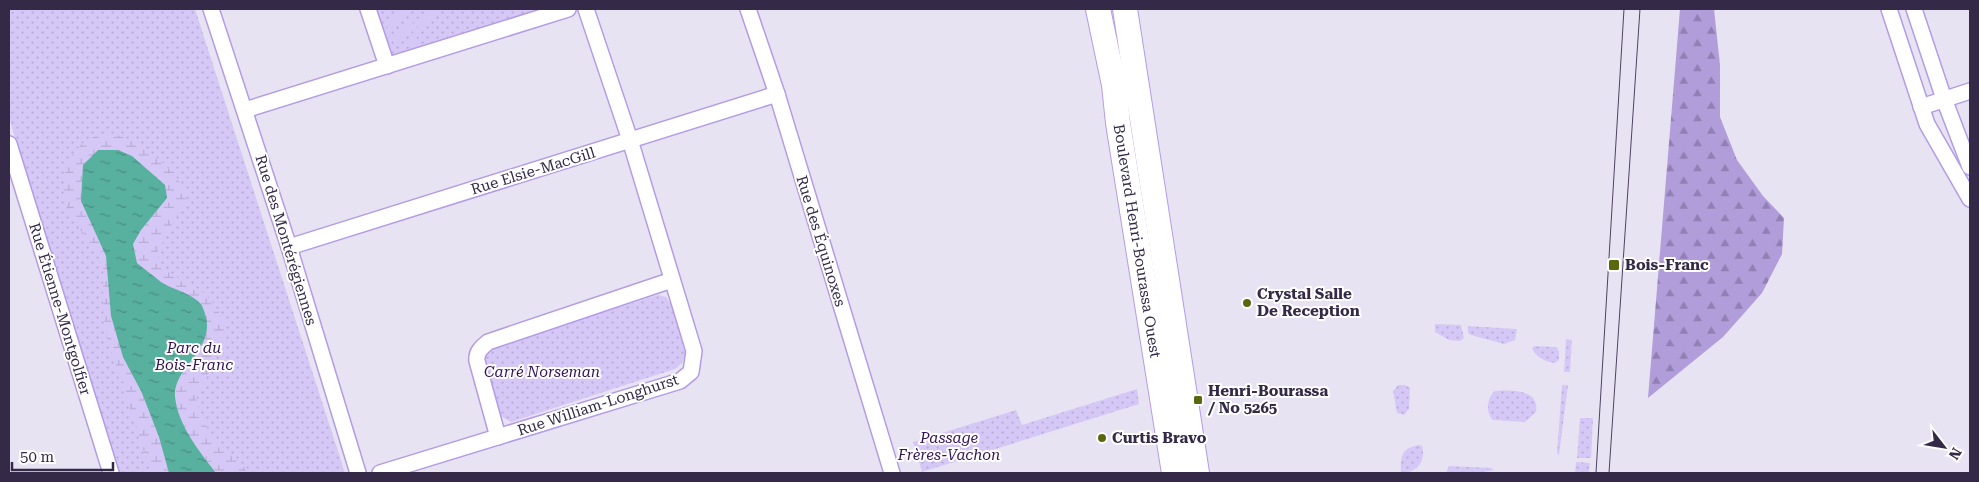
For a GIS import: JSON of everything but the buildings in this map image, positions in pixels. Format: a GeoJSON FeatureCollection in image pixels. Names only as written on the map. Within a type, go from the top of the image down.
{"type":"FeatureCollection","features":[{"type":"Feature","properties":{"kind":"main road","name":"Boulevard Henri-Bourassa Ouest"},"geometry":{"type":"LineString","coordinates":[[1098,9],[1114,85],[1118,123],[1174,473]]}},
{"type":"Feature","properties":{"kind":"main road","name":"Boulevard Henri-Bourassa Ouest"},"geometry":{"type":"LineString","coordinates":[[1125,9],[1196,473]]}},
{"type":"Feature","properties":{"kind":"street","name":"Rue des Montérégiennes"},"geometry":{"type":"LineString","coordinates":[[211,9],[289,247],[358,473]]}},
{"type":"Feature","properties":{"kind":"street"},"geometry":{"type":"LineString","coordinates":[[368,9],[387,66]]}},
{"type":"Feature","properties":{"kind":"street"},"geometry":{"type":"LineString","coordinates":[[245,110],[568,9]]}},
{"type":"Feature","properties":{"kind":"street","name":"Rue William-Longhurst"},"geometry":{"type":"LineString","coordinates":[[380,473],[680,381],[691,372],[694,351],[630,140],[586,9]]}},
{"type":"Feature","properties":{"kind":"street","name":"Rue des Équinoxes"},"geometry":{"type":"LineString","coordinates":[[748,9],[777,94],[892,473]]}},
{"type":"Feature","properties":{"kind":"street"},"geometry":{"type":"LineString","coordinates":[[1890,9],[1921,107],[1934,137],[1970,199]]}},
{"type":"Feature","properties":{"kind":"street"},"geometry":{"type":"LineString","coordinates":[[1914,9],[1944,99],[1970,167]]}},
{"type":"Feature","properties":{"kind":"street"},"geometry":{"type":"LineString","coordinates":[[1921,107],[1970,91]]}},
{"type":"Feature","properties":{"kind":"street","name":"Rue Elsie-MacGill"},"geometry":{"type":"LineString","coordinates":[[289,247],[777,94]]}},
{"type":"Feature","properties":{"kind":"street","name":"Rue Étienne-Montgolfier"},"geometry":{"type":"LineString","coordinates":[[9,144],[111,473]]}},
{"type":"Feature","properties":{"kind":"street","name":"Rue William-Longhurst"},"geometry":{"type":"LineString","coordinates":[[498,437],[477,361],[476,355],[481,348],[488,342],[672,280]]}},
{"type":"Feature","properties":{"kind":"green space","name":"Parc du Bois-Franc"},"geometry":{"type":"Polygon","coordinates":[[[9,9],[195,9],[345,473],[118,473],[9,118],[9,9]]]}},
{"type":"Feature","properties":{"kind":"green space"},"geometry":{"type":"Polygon","coordinates":[[[368,9],[568,9],[387,66],[368,9]]]}},
{"type":"Feature","properties":{"kind":"green space"},"geometry":{"type":"Polygon","coordinates":[[[399,9],[407,9],[386,41],[384,33],[399,9]]]}},
{"type":"Feature","properties":{"kind":"green space"},"geometry":{"type":"Polygon","coordinates":[[[417,9],[421,11],[400,41],[395,38],[417,9]]]}},
{"type":"Feature","properties":{"kind":"green space"},"geometry":{"type":"Polygon","coordinates":[[[432,9],[442,9],[422,30],[412,45],[404,48],[414,31],[432,9]]]}},
{"type":"Feature","properties":{"kind":"green space"},"geometry":{"type":"Polygon","coordinates":[[[1680,9],[1714,9],[1720,65],[1720,117],[1737,160],[1763,196],[1784,218],[1782,254],[1762,293],[1723,337],[1648,398],[1680,9]]]}},
{"type":"Feature","properties":{"kind":"green space"},"geometry":{"type":"Polygon","coordinates":[[[109,133],[132,141],[156,157],[168,167],[183,189],[186,199],[158,251],[158,259],[167,271],[206,295],[218,310],[224,322],[228,334],[196,398],[200,415],[215,442],[237,459],[248,473],[216,473],[196,447],[179,417],[175,396],[178,382],[204,342],[188,294],[162,283],[137,263],[133,244],[141,230],[167,198],[81,201],[106,256],[111,316],[123,357],[142,393],[159,437],[169,473],[151,473],[108,341],[101,260],[71,215],[66,202],[64,188],[68,163],[74,152],[83,143],[109,133]]]}},
{"type":"Feature","properties":{"kind":"green space","name":"Carré Norseman"},"geometry":{"type":"Polygon","coordinates":[[[658,295],[666,297],[670,303],[686,353],[682,363],[675,369],[511,422],[498,414],[484,360],[491,348],[658,295]]]}},
{"type":"Feature","properties":{"kind":"green space"},"geometry":{"type":"Polygon","coordinates":[[[1435,324],[1461,325],[1464,338],[1460,341],[1449,340],[1435,332],[1435,324]]]}},
{"type":"Feature","properties":{"kind":"green space"},"geometry":{"type":"Polygon","coordinates":[[[1468,326],[1517,329],[1515,340],[1504,344],[1471,335],[1468,333],[1468,326]]]}},
{"type":"Feature","properties":{"kind":"green space"},"geometry":{"type":"Polygon","coordinates":[[[1566,339],[1572,340],[1570,372],[1564,372],[1566,339]]]}},
{"type":"Feature","properties":{"kind":"green space"},"geometry":{"type":"Polygon","coordinates":[[[1535,346],[1556,347],[1559,351],[1559,360],[1555,363],[1541,358],[1533,351],[1532,348],[1535,346]]]}},
{"type":"Feature","properties":{"kind":"green space"},"geometry":{"type":"Polygon","coordinates":[[[1398,385],[1405,385],[1410,388],[1409,409],[1404,415],[1397,413],[1393,391],[1398,385]]]}},
{"type":"Feature","properties":{"kind":"green space"},"geometry":{"type":"Polygon","coordinates":[[[1562,385],[1568,385],[1559,455],[1557,453],[1562,385]]]}},
{"type":"Feature","properties":{"kind":"green space","name":"Passage Frères-Vachon"},"geometry":{"type":"Polygon","coordinates":[[[1137,389],[1139,404],[922,472],[913,442],[1016,410],[1022,425],[1137,389]]]}},
{"type":"Feature","properties":{"kind":"green space"},"geometry":{"type":"Polygon","coordinates":[[[1495,391],[1516,391],[1529,395],[1534,399],[1536,412],[1525,422],[1493,420],[1490,417],[1488,405],[1490,397],[1495,391]]]}},
{"type":"Feature","properties":{"kind":"green space"},"geometry":{"type":"Polygon","coordinates":[[[1580,418],[1593,418],[1591,458],[1577,458],[1580,418]]]}},
{"type":"Feature","properties":{"kind":"green space"},"geometry":{"type":"Polygon","coordinates":[[[1422,446],[1423,457],[1419,465],[1412,471],[1401,473],[1403,454],[1408,448],[1422,446]]]}},
{"type":"Feature","properties":{"kind":"green space"},"geometry":{"type":"Polygon","coordinates":[[[1576,462],[1590,463],[1589,473],[1575,473],[1576,462]]]}},
{"type":"Feature","properties":{"kind":"green space"},"geometry":{"type":"Polygon","coordinates":[[[1449,466],[1491,468],[1494,470],[1478,473],[1446,473],[1449,466]]]}},
{"type":"Feature","properties":{"kind":"water"},"geometry":{"type":"Polygon","coordinates":[[[98,150],[118,150],[132,156],[165,185],[167,198],[141,230],[133,244],[137,263],[161,282],[197,300],[205,314],[207,326],[205,338],[180,377],[175,397],[180,418],[185,428],[196,447],[216,473],[169,473],[159,437],[142,393],[123,357],[111,316],[106,256],[81,201],[83,165],[98,150]]]}},
{"type":"Feature","properties":{"kind":"tram line"},"geometry":{"type":"LineString","coordinates":[[1596,473],[1624,9]]}},
{"type":"Feature","properties":{"kind":"tram line"},"geometry":{"type":"LineString","coordinates":[[1609,473],[1640,9]]}},
{"type":"Feature","properties":{"kind":"place","name":"Bois-Franc"},"geometry":{"type":"Point","coordinates":[1614,265]}},
{"type":"Feature","properties":{"kind":"place","name":"Crystal Salle De Reception"},"geometry":{"type":"Point","coordinates":[1247,303]}},
{"type":"Feature","properties":{"kind":"place","name":"Henri-Bourassa / No 5265"},"geometry":{"type":"Point","coordinates":[1198,400]}},
{"type":"Feature","properties":{"kind":"place","name":"Curtis Bravo"},"geometry":{"type":"Point","coordinates":[1102,438]}}]}
